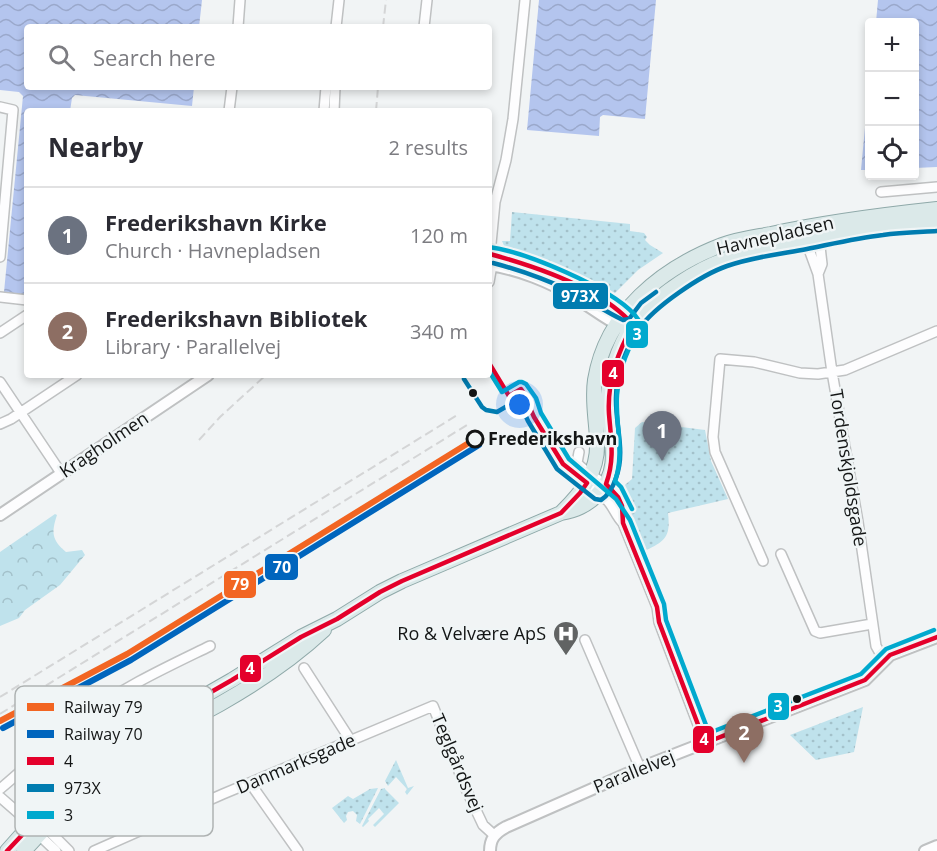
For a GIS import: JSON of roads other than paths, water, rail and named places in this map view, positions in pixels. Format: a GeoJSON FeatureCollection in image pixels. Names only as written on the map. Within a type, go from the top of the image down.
{"type":"FeatureCollection","features":[{"type":"Feature","properties":{"kind":"main road","name":"Havnepladsen"},"geometry":{"type":"LineString","coordinates":[[589,478],[595,464],[597,447],[593,401],[595,380],[602,353],[620,318],[636,298],[664,274],[695,256],[725,244],[810,226],[937,209]]}},
{"type":"Feature","properties":{"kind":"main road","name":"Havnepladsen"},"geometry":{"type":"LineString","coordinates":[[603,488],[612,468],[614,454],[608,397],[620,348],[641,315],[675,286],[708,266],[763,249],[883,227],[937,223]]}},
{"type":"Feature","properties":{"kind":"main road"},"geometry":{"type":"LineString","coordinates":[[561,513],[580,493],[589,478]]}},
{"type":"Feature","properties":{"kind":"main road"},"geometry":{"type":"LineString","coordinates":[[213,691],[380,592],[561,513],[581,508],[603,488]]}},
{"type":"Feature","properties":{"kind":"main road"},"geometry":{"type":"LineString","coordinates":[[7,851],[28,836]]}},
{"type":"Feature","properties":{"kind":"main road"},"geometry":{"type":"LineString","coordinates":[[24,851],[34,836]]}},
{"type":"Feature","properties":{"kind":"street"},"geometry":{"type":"LineString","coordinates":[[238,24],[240,0]]}},
{"type":"Feature","properties":{"kind":"street"},"geometry":{"type":"LineString","coordinates":[[336,24],[339,0]]}},
{"type":"Feature","properties":{"kind":"street"},"geometry":{"type":"LineString","coordinates":[[424,24],[427,0]]}},
{"type":"Feature","properties":{"kind":"street"},"geometry":{"type":"LineString","coordinates":[[492,236],[495,202],[506,160],[513,119],[525,0]]}},
{"type":"Feature","properties":{"kind":"street"},"geometry":{"type":"LineString","coordinates":[[229,108],[232,90]]}},
{"type":"Feature","properties":{"kind":"street"},"geometry":{"type":"LineString","coordinates":[[324,108],[326,90]]}},
{"type":"Feature","properties":{"kind":"street"},"geometry":{"type":"LineString","coordinates":[[334,108],[336,90]]}},
{"type":"Feature","properties":{"kind":"street"},"geometry":{"type":"LineString","coordinates":[[0,107],[13,110],[0,257]]}},
{"type":"Feature","properties":{"kind":"street"},"geometry":{"type":"LineString","coordinates":[[881,192],[937,187]]}},
{"type":"Feature","properties":{"kind":"street","name":"Tordenskjoldsgade"},"geometry":{"type":"LineString","coordinates":[[810,226],[876,646],[884,660]]}},
{"type":"Feature","properties":{"kind":"street","name":"Tordenskjoldsgade"},"geometry":{"type":"LineString","coordinates":[[812,240],[822,264],[818,274]]}},
{"type":"Feature","properties":{"kind":"street"},"geometry":{"type":"LineString","coordinates":[[492,260],[533,276],[620,318],[631,328]]}},
{"type":"Feature","properties":{"kind":"street"},"geometry":{"type":"LineString","coordinates":[[0,297],[24,300]]}},
{"type":"Feature","properties":{"kind":"street"},"geometry":{"type":"LineString","coordinates":[[0,333],[24,317]]}},
{"type":"Feature","properties":{"kind":"street"},"geometry":{"type":"LineString","coordinates":[[763,561],[715,452],[713,437],[720,359],[754,362],[800,373],[818,374],[845,370],[937,331]]}},
{"type":"Feature","properties":{"kind":"street"},"geometry":{"type":"LineString","coordinates":[[0,424],[21,413],[73,378]]}},
{"type":"Feature","properties":{"kind":"street","name":"Kragholmen"},"geometry":{"type":"LineString","coordinates":[[0,515],[203,378]]}},
{"type":"Feature","properties":{"kind":"street"},"geometry":{"type":"LineString","coordinates":[[0,382],[61,473]]}},
{"type":"Feature","properties":{"kind":"street"},"geometry":{"type":"LineString","coordinates":[[529,401],[534,417],[563,464],[603,488],[623,523],[657,607],[659,622],[705,742]]}},
{"type":"Feature","properties":{"kind":"street"},"geometry":{"type":"LineString","coordinates":[[579,452],[577,463],[589,478]]}},
{"type":"Feature","properties":{"kind":"street"},"geometry":{"type":"LineString","coordinates":[[781,554],[815,632],[873,624]]}},
{"type":"Feature","properties":{"kind":"street","name":"Parallelvej"},"geometry":{"type":"LineString","coordinates":[[494,835],[506,827],[640,768],[865,680],[890,655],[937,637]]}},
{"type":"Feature","properties":{"kind":"street"},"geometry":{"type":"LineString","coordinates":[[585,640],[640,768]]}},
{"type":"Feature","properties":{"kind":"street"},"geometry":{"type":"LineString","coordinates":[[131,686],[210,646]]}},
{"type":"Feature","properties":{"kind":"street"},"geometry":{"type":"LineString","coordinates":[[304,668],[351,741]]}},
{"type":"Feature","properties":{"kind":"street","name":"Danmarksgade"},"geometry":{"type":"LineString","coordinates":[[213,799],[433,706]]}},
{"type":"Feature","properties":{"kind":"street","name":"Teglgårdsvej"},"geometry":{"type":"LineString","coordinates":[[433,706],[483,825],[494,835]]}},
{"type":"Feature","properties":{"kind":"street"},"geometry":{"type":"LineString","coordinates":[[0,789],[15,776]]}},
{"type":"Feature","properties":{"kind":"street"},"geometry":{"type":"LineString","coordinates":[[250,783],[298,851]]}},
{"type":"Feature","properties":{"kind":"street"},"geometry":{"type":"LineString","coordinates":[[0,797],[15,810]]}},
{"type":"Feature","properties":{"kind":"street"},"geometry":{"type":"LineString","coordinates":[[490,851],[494,835]]}},
{"type":"Feature","properties":{"kind":"street"},"geometry":{"type":"LineString","coordinates":[[44,836],[56,851]]}},
{"type":"Feature","properties":{"kind":"street"},"geometry":{"type":"LineString","coordinates":[[48,836],[69,851]]}},
{"type":"Feature","properties":{"kind":"street","name":"Danmarksgade"},"geometry":{"type":"LineString","coordinates":[[94,851],[128,836]]}},
{"type":"Feature","properties":{"kind":"water"},"geometry":{"type":"Polygon","coordinates":[[[0,0],[202,0],[199,24],[24,24],[24,90],[194,90],[192,106],[75,95],[72,98],[70,108],[24,108],[24,295],[4,292],[23,96],[19,92],[0,90],[0,0]]]}},
{"type":"Feature","properties":{"kind":"water"},"geometry":{"type":"Polygon","coordinates":[[[539,0],[656,0],[645,119],[603,115],[600,117],[599,136],[527,130],[539,0]]]}},
{"type":"Feature","properties":{"kind":"water"},"geometry":{"type":"Polygon","coordinates":[[[878,0],[937,0],[937,167],[919,168],[919,18],[876,18],[878,0]]]}},
{"type":"Feature","properties":{"kind":"water"},"geometry":{"type":"Polygon","coordinates":[[[865,128],[865,170],[861,170],[865,128]]]}},
{"type":"Feature","properties":{"kind":"railway"},"geometry":{"type":"LineString","coordinates":[[383,24],[386,0]]}},
{"type":"Feature","properties":{"kind":"railway"},"geometry":{"type":"LineString","coordinates":[[376,108],[378,90]]}},
{"type":"Feature","properties":{"kind":"railway"},"geometry":{"type":"LineString","coordinates":[[199,440],[220,417],[263,378]]}},
{"type":"Feature","properties":{"kind":"railway"},"geometry":{"type":"LineString","coordinates":[[18,686],[459,414]]}},
{"type":"Feature","properties":{"kind":"railway"},"geometry":{"type":"LineString","coordinates":[[45,686],[467,425]]}},
{"type":"Feature","properties":{"kind":"railway"},"geometry":{"type":"LineString","coordinates":[[100,669],[197,617],[478,444]]}},
{"type":"Feature","properties":{"kind":"railway"},"geometry":{"type":"LineString","coordinates":[[0,697],[15,688]]}},
{"type":"Feature","properties":{"kind":"railway"},"geometry":{"type":"LineString","coordinates":[[0,714],[15,705]]}},
{"type":"Feature","properties":{"kind":"rail line","name":"79"},"geometry":{"type":"LineString","coordinates":[[66,686],[127,654],[475,439]]}},
{"type":"Feature","properties":{"kind":"rail line","name":"70"},"geometry":{"type":"LineString","coordinates":[[82,686],[131,660],[479,445]]}},
{"type":"Feature","properties":{"kind":"rail line","name":"79"},"geometry":{"type":"LineString","coordinates":[[0,721],[15,713]]}},
{"type":"Feature","properties":{"kind":"rail line","name":"70"},"geometry":{"type":"LineString","coordinates":[[3,728],[15,722]]}},
{"type":"Feature","properties":{"kind":"place","name":"Frederikshavn"},"geometry":{"type":"Point","coordinates":[475,439]}},
{"type":"Feature","properties":{"kind":"place","name":"Frederikshavn Kirke"},"geometry":{"type":"Point","coordinates":[662,461]}},
{"type":"Feature","properties":{"kind":"place","name":"Ro & Velvære ApS"},"geometry":{"type":"Point","coordinates":[566,657]}},
{"type":"Feature","properties":{"kind":"place","name":"Frederikshavn Bibliotek"},"geometry":{"type":"Point","coordinates":[744,763]}}]}
